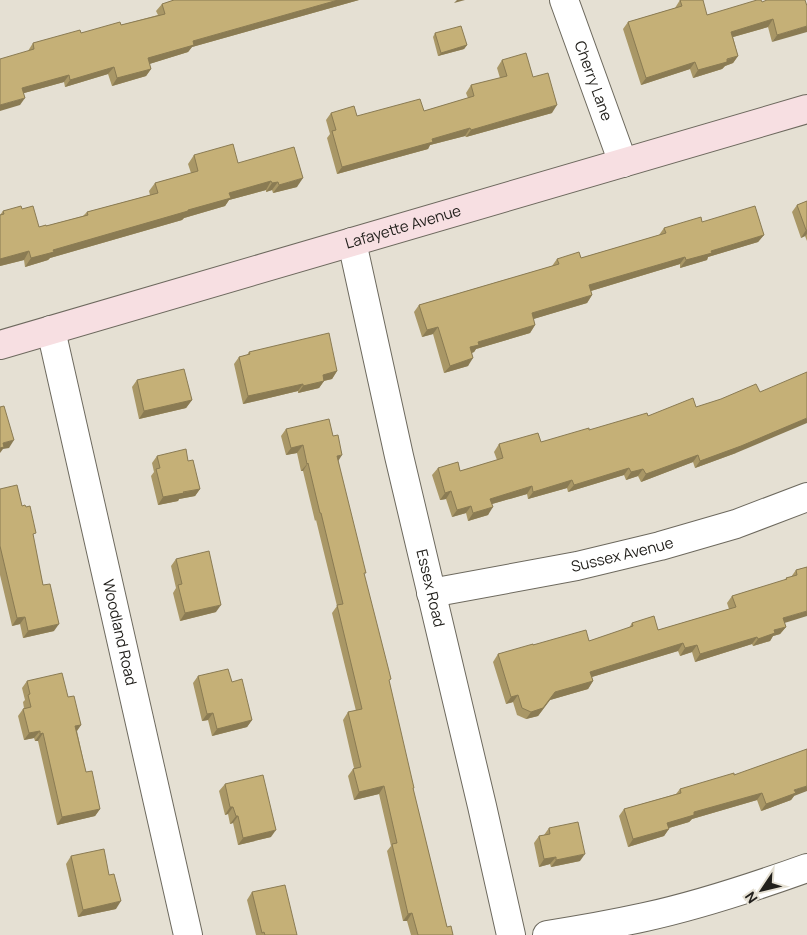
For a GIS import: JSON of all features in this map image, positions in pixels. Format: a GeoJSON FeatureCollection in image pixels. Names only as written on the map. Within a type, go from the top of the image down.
{"type":"FeatureCollection","features":[{"type":"Feature","properties":{"kind":"street","name":"Cherry Lane"},"geometry":{"type":"LineString","coordinates":[[564,0],[623,162]]}},
{"type":"Feature","properties":{"kind":"street","name":"Lafayette Avenue"},"geometry":{"type":"LineString","coordinates":[[0,345],[807,109]]}},
{"type":"Feature","properties":{"kind":"street","name":"Essex Road"},"geometry":{"type":"LineString","coordinates":[[352,242],[399,456],[480,796],[510,935]]}},
{"type":"Feature","properties":{"kind":"street","name":"Woodland Road"},"geometry":{"type":"LineString","coordinates":[[51,330],[188,935]]}},
{"type":"Feature","properties":{"kind":"street","name":"Sussex Avenue"},"geometry":{"type":"LineString","coordinates":[[431,593],[577,566],[660,546],[736,524],[807,497]]}},
{"type":"Feature","properties":{"kind":"street"},"geometry":{"type":"LineString","coordinates":[[547,935],[638,919],[760,885],[807,868]]}},
{"type":"Feature","properties":{"kind":"building"},"geometry":{"type":"Polygon","coordinates":[[[174,0],[338,0],[193,41],[194,45],[148,58],[151,69],[117,78],[114,67],[70,80],[69,75],[22,88],[25,98],[0,105],[0,59],[34,49],[33,43],[80,30],[81,33],[120,22],[121,25],[165,14],[162,4],[174,0]]]}},
{"type":"Feature","properties":{"kind":"building"},"geometry":{"type":"Polygon","coordinates":[[[680,0],[703,0],[707,15],[757,0],[762,2],[767,0],[805,0],[807,6],[807,26],[777,35],[773,19],[731,32],[738,56],[727,59],[727,62],[698,70],[695,62],[646,78],[628,22],[682,6],[680,0]]]}},
{"type":"Feature","properties":{"kind":"building"},"geometry":{"type":"Polygon","coordinates":[[[461,26],[467,45],[441,53],[435,33],[461,26]]]}},
{"type":"Feature","properties":{"kind":"building"},"geometry":{"type":"Polygon","coordinates":[[[526,53],[533,77],[548,73],[557,105],[471,130],[470,128],[432,139],[433,142],[342,167],[332,131],[336,130],[331,113],[354,106],[357,116],[420,99],[424,111],[474,96],[471,85],[507,76],[502,60],[526,53]]]}},
{"type":"Feature","properties":{"kind":"building"},"geometry":{"type":"Polygon","coordinates":[[[233,144],[238,163],[294,147],[303,178],[279,185],[278,182],[272,183],[271,181],[229,193],[231,198],[53,250],[54,252],[31,258],[29,251],[0,259],[0,215],[4,214],[3,211],[21,206],[22,209],[33,206],[39,227],[88,215],[87,212],[158,193],[155,183],[198,171],[194,155],[233,144]]]}},
{"type":"Feature","properties":{"kind":"building"},"geometry":{"type":"Polygon","coordinates":[[[807,201],[807,230],[806,230],[797,205],[807,201]]]}},
{"type":"Feature","properties":{"kind":"building"},"geometry":{"type":"Polygon","coordinates":[[[755,206],[764,235],[711,251],[712,253],[686,260],[685,257],[589,285],[592,295],[532,313],[535,325],[478,342],[479,345],[470,347],[473,358],[450,366],[438,327],[427,330],[419,305],[559,264],[557,259],[579,252],[581,258],[666,233],[664,228],[701,217],[702,222],[755,206]]]}},
{"type":"Feature","properties":{"kind":"building"},"geometry":{"type":"Polygon","coordinates":[[[329,333],[337,371],[323,375],[324,381],[248,396],[239,357],[250,354],[249,352],[329,333]]]}},
{"type":"Feature","properties":{"kind":"building"},"geometry":{"type":"Polygon","coordinates":[[[184,369],[192,400],[144,411],[137,380],[184,369]]]}},
{"type":"Feature","properties":{"kind":"building"},"geometry":{"type":"Polygon","coordinates":[[[807,372],[807,418],[700,461],[698,455],[646,474],[643,469],[631,472],[629,468],[574,485],[572,480],[533,492],[532,486],[490,499],[493,507],[473,513],[471,506],[457,510],[451,491],[445,493],[438,468],[458,462],[460,471],[503,458],[499,444],[538,433],[541,442],[647,413],[648,416],[693,398],[696,407],[756,384],[760,392],[807,372]]]}},
{"type":"Feature","properties":{"kind":"building"},"geometry":{"type":"Polygon","coordinates":[[[4,406],[14,440],[3,443],[4,447],[0,448],[0,407],[4,406]]]}},
{"type":"Feature","properties":{"kind":"building"},"geometry":{"type":"Polygon","coordinates":[[[329,419],[333,436],[338,435],[342,455],[337,456],[391,679],[389,680],[413,788],[447,927],[451,926],[453,935],[418,935],[412,913],[408,914],[392,844],[397,843],[384,786],[359,792],[353,769],[361,767],[348,712],[362,709],[337,605],[343,604],[303,445],[291,448],[286,429],[329,419]]]}},
{"type":"Feature","properties":{"kind":"building"},"geometry":{"type":"Polygon","coordinates":[[[186,449],[188,461],[193,460],[200,489],[163,497],[156,469],[160,468],[157,456],[186,449]]]}},
{"type":"Feature","properties":{"kind":"building"},"geometry":{"type":"Polygon","coordinates":[[[17,485],[22,506],[30,506],[36,533],[33,534],[43,585],[50,584],[59,624],[28,631],[25,617],[17,618],[0,546],[0,489],[17,485]]]}},
{"type":"Feature","properties":{"kind":"building"},"geometry":{"type":"Polygon","coordinates":[[[209,551],[221,605],[185,613],[178,585],[182,584],[176,559],[209,551]]]}},
{"type":"Feature","properties":{"kind":"building"},"geometry":{"type":"Polygon","coordinates":[[[807,567],[807,611],[783,618],[786,627],[774,630],[775,633],[700,654],[697,645],[685,648],[683,643],[590,672],[593,681],[555,692],[543,708],[531,712],[522,708],[518,695],[511,697],[498,654],[586,630],[589,641],[633,626],[632,623],[654,616],[658,630],[736,607],[732,596],[787,579],[797,575],[796,570],[807,567]]]}},
{"type":"Feature","properties":{"kind":"building"},"geometry":{"type":"Polygon","coordinates":[[[228,669],[232,682],[242,679],[252,720],[217,729],[213,713],[207,714],[198,676],[228,669]]]}},
{"type":"Feature","properties":{"kind":"building"},"geometry":{"type":"Polygon","coordinates":[[[62,673],[68,697],[74,696],[81,725],[75,726],[86,772],[92,771],[100,809],[62,817],[43,733],[40,734],[40,731],[29,733],[23,709],[31,707],[27,681],[62,673]]]}},
{"type":"Feature","properties":{"kind":"building"},"geometry":{"type":"Polygon","coordinates":[[[807,749],[807,786],[794,790],[796,793],[766,804],[762,793],[694,812],[694,815],[667,823],[669,829],[633,839],[624,809],[681,793],[680,789],[734,773],[734,775],[807,749]]]}},
{"type":"Feature","properties":{"kind":"building"},"geometry":{"type":"Polygon","coordinates":[[[263,775],[276,830],[243,838],[238,816],[236,816],[233,807],[230,807],[225,784],[263,775]]]}},
{"type":"Feature","properties":{"kind":"building"},"geometry":{"type":"Polygon","coordinates":[[[578,822],[585,854],[556,860],[556,857],[544,859],[539,836],[550,834],[549,828],[578,822]]]}},
{"type":"Feature","properties":{"kind":"building"},"geometry":{"type":"Polygon","coordinates":[[[104,849],[109,875],[114,874],[121,901],[83,910],[71,856],[104,849]]]}},
{"type":"Feature","properties":{"kind":"building"},"geometry":{"type":"Polygon","coordinates":[[[285,885],[297,935],[265,935],[264,932],[262,933],[252,892],[285,885]]]}}]}
